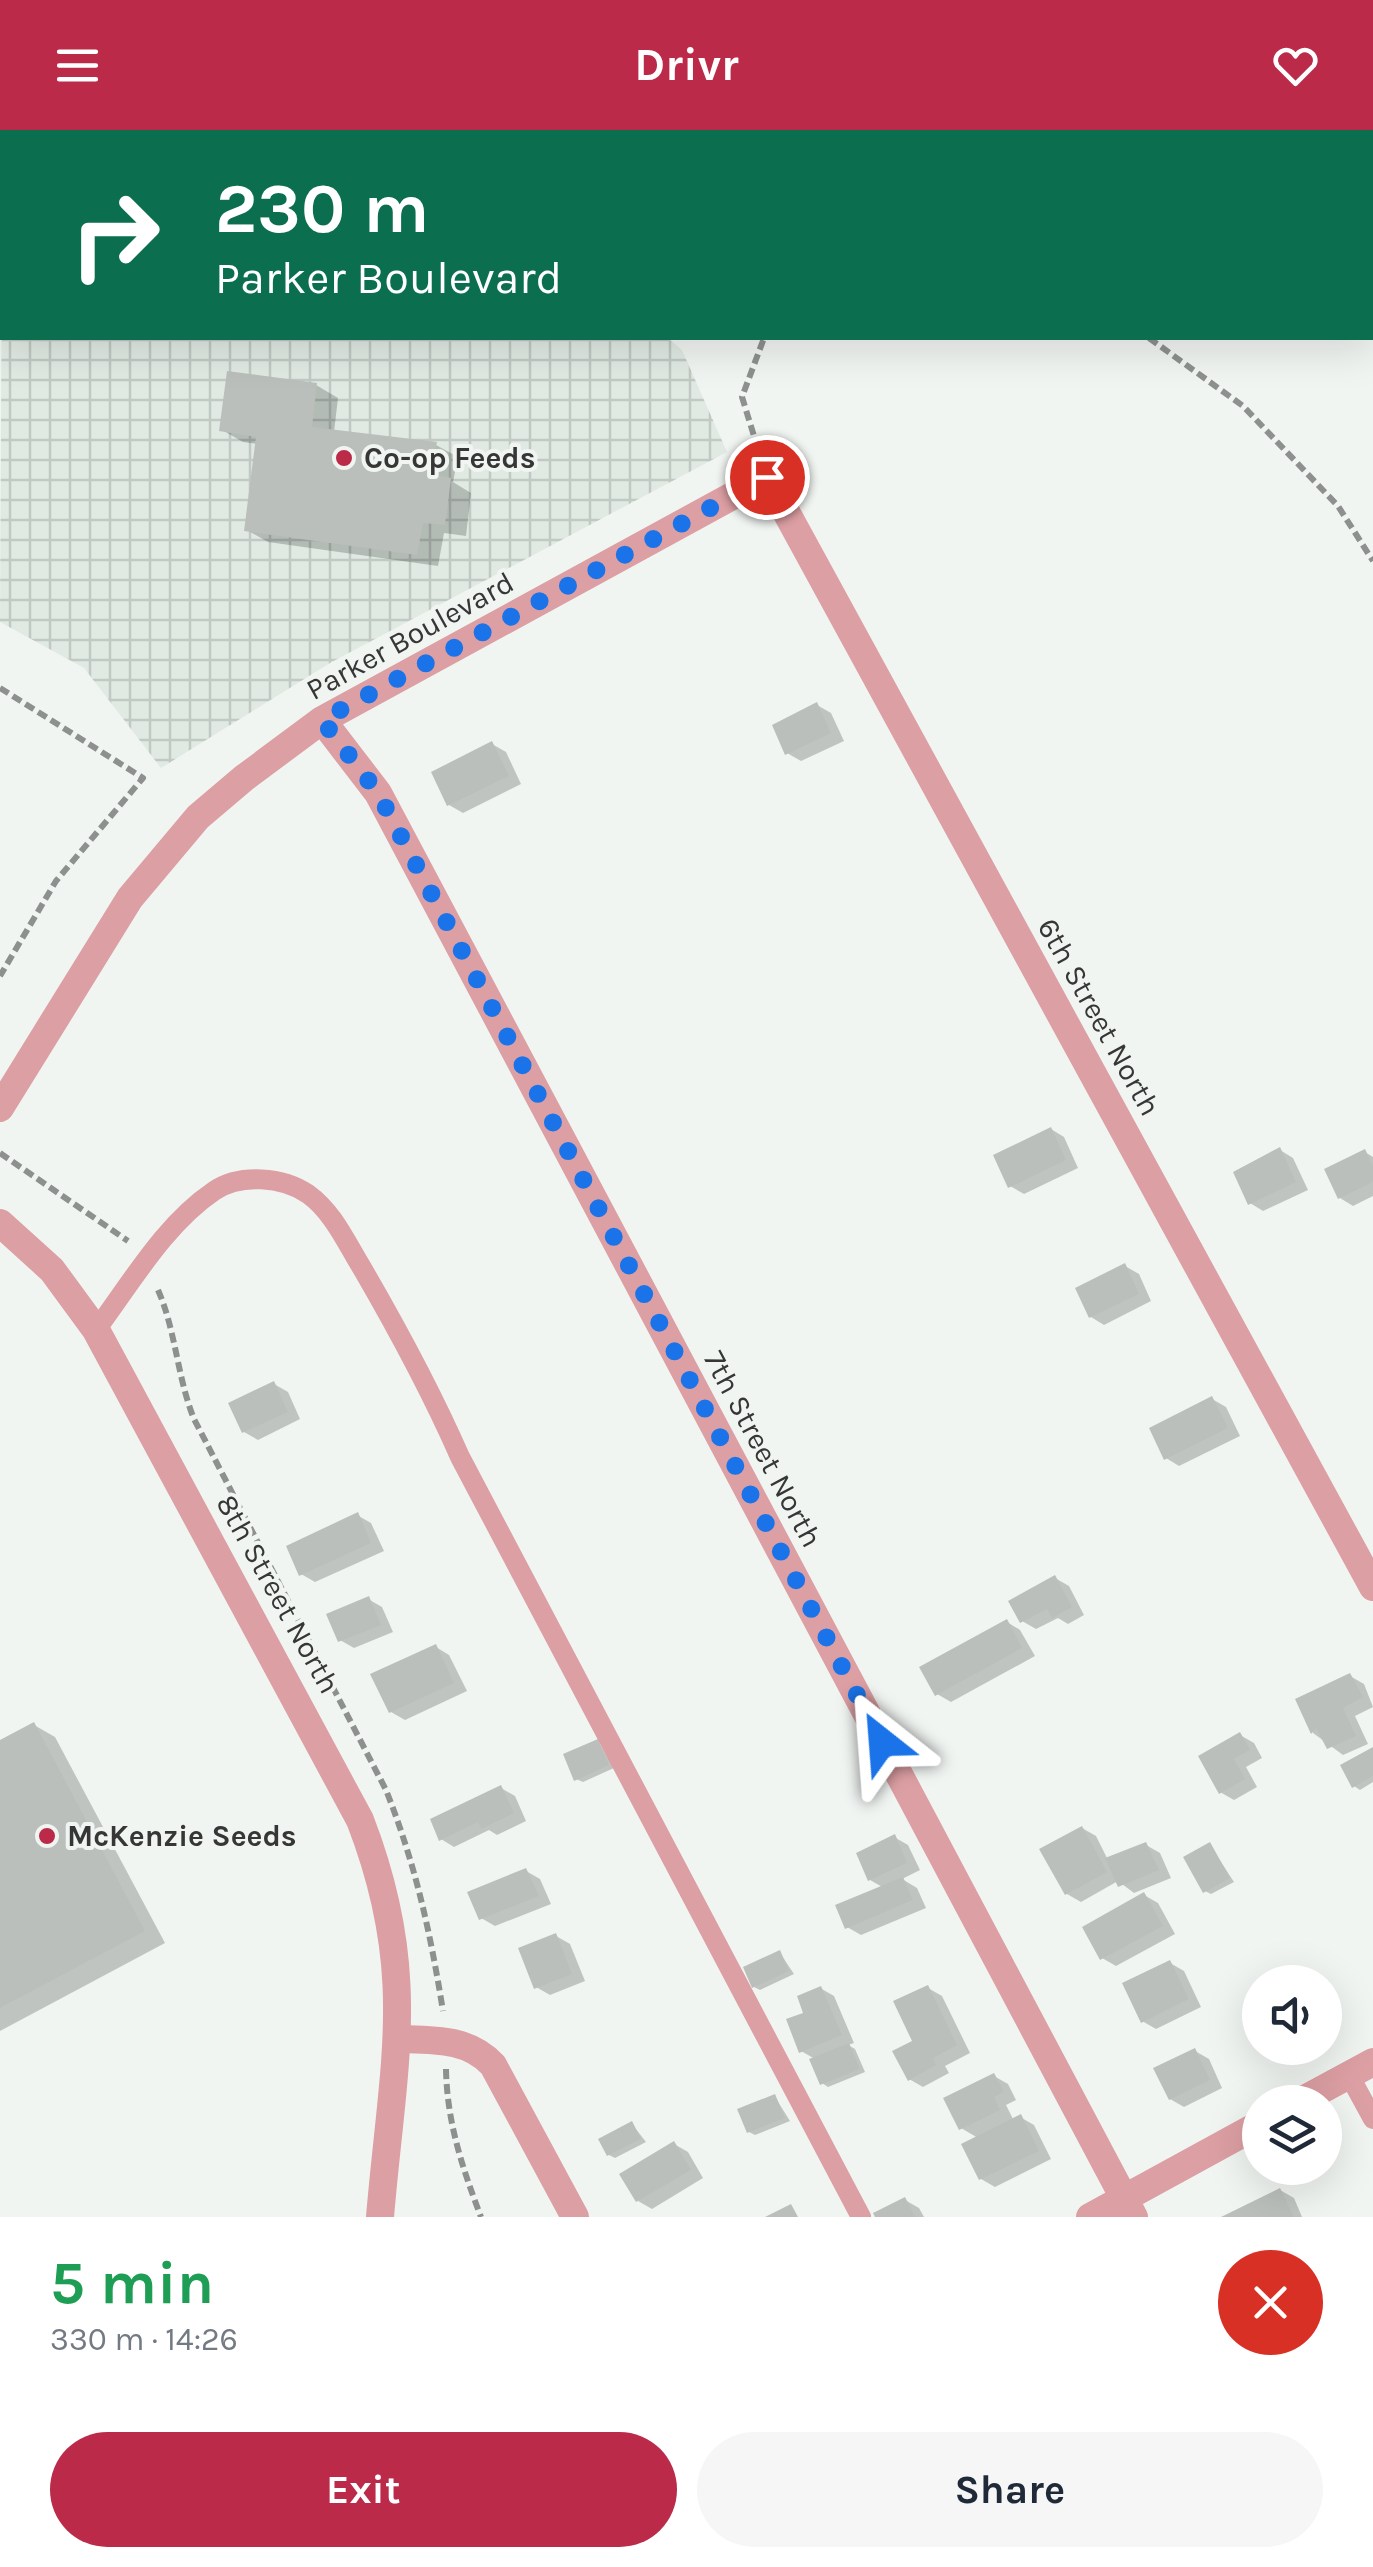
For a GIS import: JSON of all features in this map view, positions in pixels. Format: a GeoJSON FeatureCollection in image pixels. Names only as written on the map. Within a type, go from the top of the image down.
{"type":"FeatureCollection","features":[{"type":"Feature","properties":{"kind":"street","name":"Parker Boulevard"},"geometry":{"type":"LineString","coordinates":[[0,1108],[105,934],[198,817],[322,720],[767,477]]}},
{"type":"Feature","properties":{"kind":"street","name":"6th Street North"},"geometry":{"type":"LineString","coordinates":[[767,477],[1373,1587]]}},
{"type":"Feature","properties":{"kind":"street","name":"7th Street North"},"geometry":{"type":"LineString","coordinates":[[322,720],[378,793],[1129,2208]]}},
{"type":"Feature","properties":{"kind":"street","name":"8th Street North"},"geometry":{"type":"LineString","coordinates":[[0,1224],[52,1270],[96,1330],[360,1820],[383,1882],[393,1928],[399,2040],[380,2217]]}},
{"type":"Feature","properties":{"kind":"street"},"geometry":{"type":"LineString","coordinates":[[399,2040],[445,2040],[480,2050],[493,2065],[575,2217]]}},
{"type":"Feature","properties":{"kind":"street"},"geometry":{"type":"LineString","coordinates":[[1330,2085],[1361,2068]]}},
{"type":"Feature","properties":{"kind":"street"},"geometry":{"type":"LineString","coordinates":[[1090,2217],[1129,2208],[1242,2136]]}},
{"type":"Feature","properties":{"kind":"lane"},"geometry":{"type":"LineString","coordinates":[[96,1330],[185,1215],[217,1188],[244,1179],[274,1181],[306,1192],[329,1214],[420,1367],[460,1457],[861,2217]]}},
{"type":"Feature","properties":{"kind":"lane"},"geometry":{"type":"LineString","coordinates":[[1361,2068],[1373,2119]]}},
{"type":"Feature","properties":{"kind":"path"},"geometry":{"type":"LineString","coordinates":[[763,340],[742,397],[767,477]]}},
{"type":"Feature","properties":{"kind":"path"},"geometry":{"type":"LineString","coordinates":[[1151,340],[1243,406],[1338,506],[1373,560]]}},
{"type":"Feature","properties":{"kind":"path"},"geometry":{"type":"LineString","coordinates":[[0,688],[143,778],[56,881],[0,976]]}},
{"type":"Feature","properties":{"kind":"path"},"geometry":{"type":"LineString","coordinates":[[0,1153],[11,1160]]}},
{"type":"Feature","properties":{"kind":"shaded area"},"geometry":{"type":"Polygon","coordinates":[[[1,340],[670,340],[682,350],[727,452],[330,663],[161,768],[84,668],[0,622],[1,340]]]}},
{"type":"Feature","properties":{"kind":"building","name":"Co-op Feeds"},"geometry":{"type":"Polygon","coordinates":[[[227,371],[317,383],[312,427],[437,442],[431,474],[451,478],[445,525],[423,523],[417,555],[244,531],[256,437],[219,431],[227,371]]]}},
{"type":"Feature","properties":{"kind":"building"},"geometry":{"type":"Polygon","coordinates":[[[817,702],[831,733],[785,755],[772,725],[817,702]]]}},
{"type":"Feature","properties":{"kind":"building"},"geometry":{"type":"Polygon","coordinates":[[[492,741],[509,776],[447,806],[431,772],[492,741]]]}},
{"type":"Feature","properties":{"kind":"building"},"geometry":{"type":"Polygon","coordinates":[[[1051,1127],[1066,1160],[1008,1188],[993,1155],[1051,1127]]]}},
{"type":"Feature","properties":{"kind":"building"},"geometry":{"type":"Polygon","coordinates":[[[1280,1147],[1296,1182],[1248,1205],[1233,1172],[1280,1147]]]}},
{"type":"Feature","properties":{"kind":"building"},"geometry":{"type":"Polygon","coordinates":[[[1365,1149],[1373,1166],[1373,1182],[1338,1199],[1324,1169],[1365,1149]]]}},
{"type":"Feature","properties":{"kind":"building"},"geometry":{"type":"Polygon","coordinates":[[[1125,1263],[1139,1294],[1089,1318],[1075,1288],[1125,1263]]]}},
{"type":"Feature","properties":{"kind":"building"},"geometry":{"type":"Polygon","coordinates":[[[274,1381],[288,1412],[242,1433],[228,1403],[274,1381]]]}},
{"type":"Feature","properties":{"kind":"building"},"geometry":{"type":"Polygon","coordinates":[[[1212,1396],[1228,1428],[1164,1460],[1149,1428],[1212,1396]]]}},
{"type":"Feature","properties":{"kind":"building"},"geometry":{"type":"Polygon","coordinates":[[[358,1512],[371,1543],[299,1576],[286,1546],[358,1512]]]}},
{"type":"Feature","properties":{"kind":"building"},"geometry":{"type":"Polygon","coordinates":[[[1055,1575],[1072,1607],[1052,1618],[1047,1609],[1020,1623],[1008,1601],[1055,1575]]]}},
{"type":"Feature","properties":{"kind":"building"},"geometry":{"type":"Polygon","coordinates":[[[369,1596],[381,1625],[338,1642],[326,1614],[369,1596]]]}},
{"type":"Feature","properties":{"kind":"building"},"geometry":{"type":"Polygon","coordinates":[[[1007,1619],[1022,1648],[935,1696],[919,1667],[1007,1619]]]}},
{"type":"Feature","properties":{"kind":"building"},"geometry":{"type":"Polygon","coordinates":[[[436,1644],[454,1683],[389,1713],[370,1674],[436,1644]]]}},
{"type":"Feature","properties":{"kind":"building"},"geometry":{"type":"Polygon","coordinates":[[[1350,1673],[1363,1697],[1343,1708],[1356,1736],[1327,1749],[1316,1728],[1311,1734],[1295,1699],[1350,1673]]]}},
{"type":"Feature","properties":{"kind":"building","name":"McKenzie Seeds"},"geometry":{"type":"Polygon","coordinates":[[[34,1722],[145,1931],[0,2008],[0,1740],[34,1722]]]}},
{"type":"Feature","properties":{"kind":"building"},"geometry":{"type":"Polygon","coordinates":[[[1240,1732],[1250,1750],[1234,1759],[1245,1779],[1219,1794],[1198,1756],[1240,1732]]]}},
{"type":"Feature","properties":{"kind":"building"},"geometry":{"type":"Polygon","coordinates":[[[598,1739],[609,1765],[574,1781],[563,1754],[598,1739]]]}},
{"type":"Feature","properties":{"kind":"building"},"geometry":{"type":"Polygon","coordinates":[[[1373,1747],[1373,1776],[1352,1788],[1340,1765],[1373,1747]]]}},
{"type":"Feature","properties":{"kind":"building"},"geometry":{"type":"Polygon","coordinates":[[[501,1785],[514,1813],[481,1829],[478,1822],[439,1841],[430,1819],[501,1785]]]}},
{"type":"Feature","properties":{"kind":"building"},"geometry":{"type":"Polygon","coordinates":[[[1082,1826],[1107,1872],[1065,1895],[1039,1849],[1082,1826]]]}},
{"type":"Feature","properties":{"kind":"building"},"geometry":{"type":"Polygon","coordinates":[[[895,1834],[907,1863],[868,1881],[856,1853],[895,1834]]]}},
{"type":"Feature","properties":{"kind":"building"},"geometry":{"type":"Polygon","coordinates":[[[1146,1842],[1159,1870],[1118,1887],[1105,1858],[1146,1842]]]}},
{"type":"Feature","properties":{"kind":"building"},"geometry":{"type":"Polygon","coordinates":[[[1210,1842],[1230,1878],[1203,1893],[1183,1857],[1210,1842]]]}},
{"type":"Feature","properties":{"kind":"building"},"geometry":{"type":"Polygon","coordinates":[[[526,1868],[539,1896],[479,1920],[467,1892],[526,1868]]]}},
{"type":"Feature","properties":{"kind":"building"},"geometry":{"type":"Polygon","coordinates":[[[903,1877],[913,1900],[845,1929],[835,1905],[903,1877]]]}},
{"type":"Feature","properties":{"kind":"building"},"geometry":{"type":"Polygon","coordinates":[[[1144,1892],[1163,1926],[1100,1960],[1082,1927],[1144,1892]]]}},
{"type":"Feature","properties":{"kind":"building"},"geometry":{"type":"Polygon","coordinates":[[[556,1933],[572,1974],[534,1989],[518,1948],[556,1933]]]}},
{"type":"Feature","properties":{"kind":"building"},"geometry":{"type":"Polygon","coordinates":[[[780,1950],[789,1971],[752,1988],[743,1967],[780,1950]]]}},
{"type":"Feature","properties":{"kind":"building"},"geometry":{"type":"Polygon","coordinates":[[[1170,1960],[1189,1999],[1141,2023],[1122,1983],[1170,1960]]]}},
{"type":"Feature","properties":{"kind":"building"},"geometry":{"type":"Polygon","coordinates":[[[928,1985],[957,2045],[933,2058],[936,2065],[908,2081],[892,2051],[912,2041],[893,2001],[928,1985]]]}},
{"type":"Feature","properties":{"kind":"building"},"geometry":{"type":"Polygon","coordinates":[[[821,1986],[842,2035],[799,2053],[786,2019],[803,2013],[797,1996],[821,1986]]]}},
{"type":"Feature","properties":{"kind":"building"},"geometry":{"type":"Polygon","coordinates":[[[849,2043],[860,2069],[820,2085],[809,2059],[849,2043]]]}},
{"type":"Feature","properties":{"kind":"building"},"geometry":{"type":"Polygon","coordinates":[[[1195,2048],[1210,2080],[1169,2100],[1153,2068],[1195,2048]]]}},
{"type":"Feature","properties":{"kind":"building"},"geometry":{"type":"Polygon","coordinates":[[[994,2073],[1004,2092],[994,2097],[1000,2110],[959,2130],[943,2098],[994,2073]]]}},
{"type":"Feature","properties":{"kind":"building"},"geometry":{"type":"Polygon","coordinates":[[[775,2094],[785,2118],[747,2133],[737,2109],[775,2094]]]}},
{"type":"Feature","properties":{"kind":"building"},"geometry":{"type":"Polygon","coordinates":[[[1021,2114],[1039,2151],[979,2180],[961,2144],[1021,2114]]]}},
{"type":"Feature","properties":{"kind":"building"},"geometry":{"type":"Polygon","coordinates":[[[632,2121],[641,2139],[607,2156],[598,2139],[632,2121]]]}},
{"type":"Feature","properties":{"kind":"building"},"geometry":{"type":"Polygon","coordinates":[[[674,2141],[691,2170],[636,2202],[619,2174],[674,2141]]]}},
{"type":"Feature","properties":{"kind":"building"},"geometry":{"type":"Polygon","coordinates":[[[1280,2188],[1294,2217],[1221,2217],[1280,2188]]]}},
{"type":"Feature","properties":{"kind":"building"},"geometry":{"type":"Polygon","coordinates":[[[905,2197],[915,2217],[875,2217],[873,2213],[905,2197]]]}},
{"type":"Feature","properties":{"kind":"building"},"geometry":{"type":"Polygon","coordinates":[[[791,2204],[798,2217],[765,2217],[791,2204]]]}},
{"type":"Feature","properties":{"kind":"place","name":"Co-op Feeds"},"geometry":{"type":"Point","coordinates":[344,458]}},
{"type":"Feature","properties":{"kind":"place","name":"McKenzie Seeds"},"geometry":{"type":"Point","coordinates":[47,1836]}},
{"type":"Feature","properties":{"kind":"route"},"geometry":{"type":"LineString","coordinates":[[767,477],[322,720],[378,793],[882,1742]]}}]}
